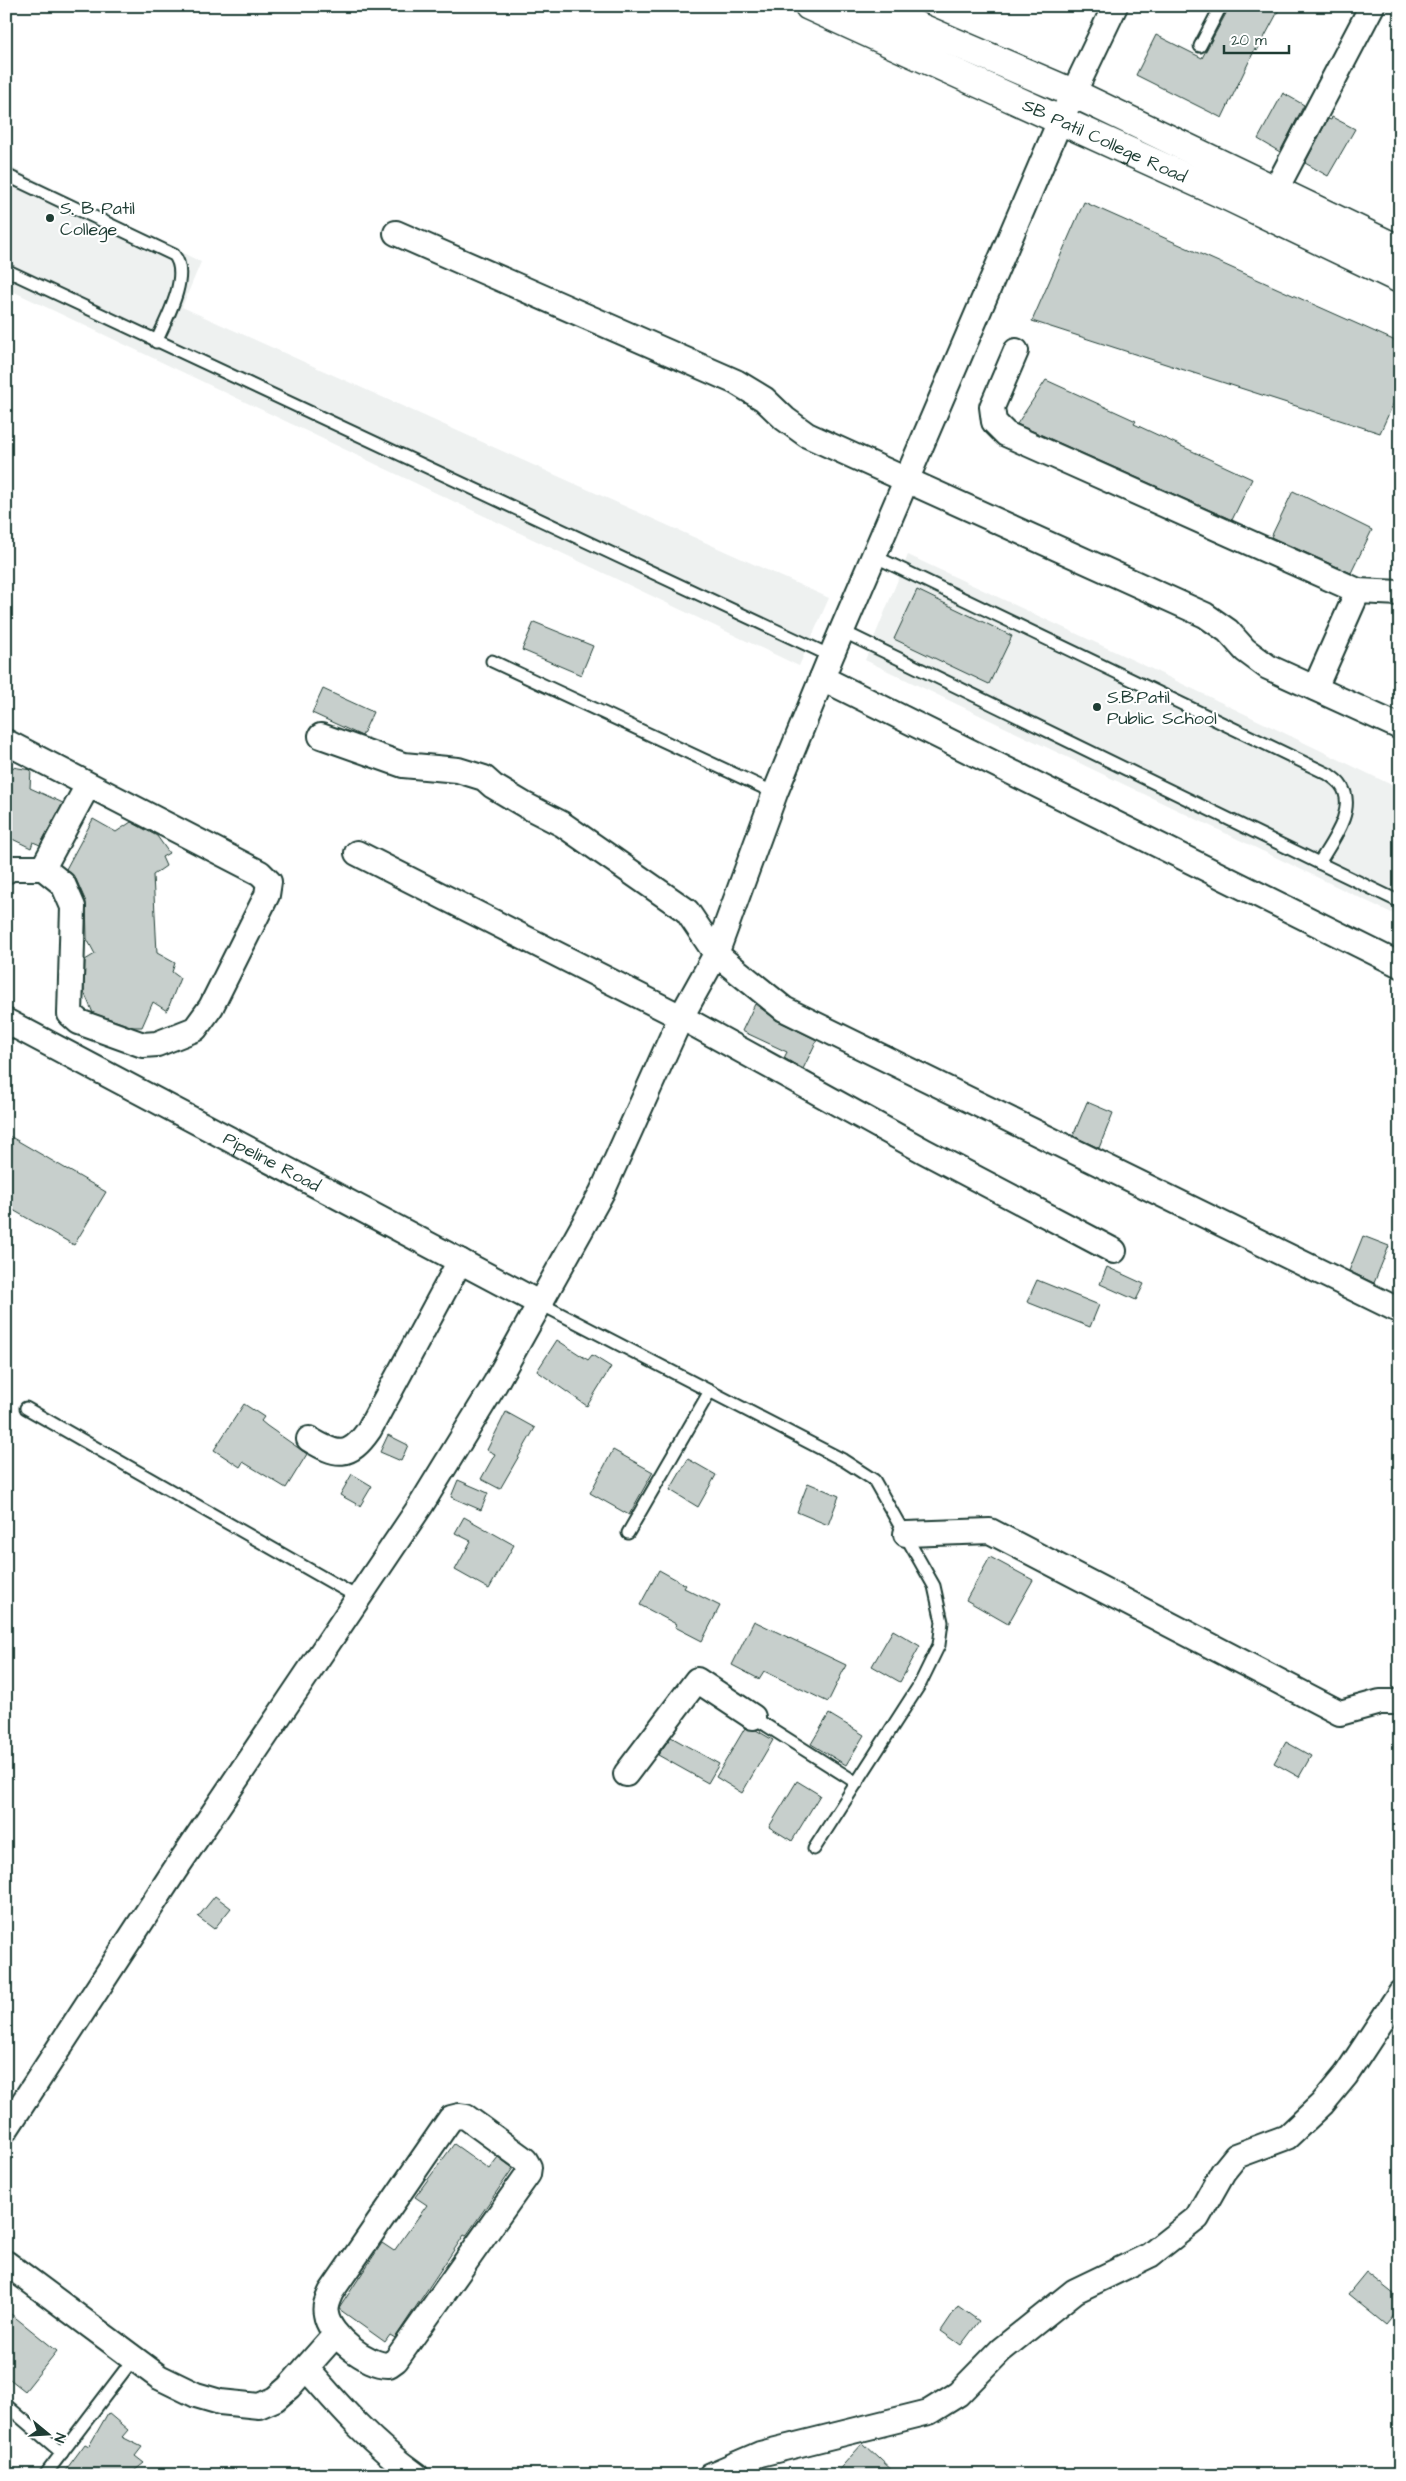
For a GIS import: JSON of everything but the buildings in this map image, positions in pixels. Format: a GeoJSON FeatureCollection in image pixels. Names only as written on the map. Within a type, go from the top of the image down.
{"type":"FeatureCollection","features":[{"type":"Feature","properties":{"kind":"street","name":"SB Patil College Road"},"geometry":{"type":"LineString","coordinates":[[809,6],[856,16],[1060,121],[1231,198],[1400,279]]}},
{"type":"Feature","properties":{"kind":"street","name":"SB Patil College Road"},"geometry":{"type":"LineString","coordinates":[[870,6],[1073,93],[1400,250]]}},
{"type":"Feature","properties":{"kind":"street"},"geometry":{"type":"LineString","coordinates":[[6,2129],[175,1870],[359,1598],[463,1438],[602,1192],[681,1018],[716,954],[775,793],[831,656],[1060,121],[1116,6]]}},
{"type":"Feature","properties":{"kind":"street"},"geometry":{"type":"LineString","coordinates":[[1275,191],[1372,6]]}},
{"type":"Feature","properties":{"kind":"street"},"geometry":{"type":"LineString","coordinates":[[396,233],[736,382],[764,399],[807,435],[1205,615],[1228,630],[1245,650],[1268,667],[1400,727]]}},
{"type":"Feature","properties":{"kind":"street"},"geometry":{"type":"LineString","coordinates":[[1016,351],[992,407],[994,422],[1006,434],[1358,591],[1400,593]]}},
{"type":"Feature","properties":{"kind":"street"},"geometry":{"type":"LineString","coordinates":[[1315,688],[1358,591]]}},
{"type":"Feature","properties":{"kind":"street"},"geometry":{"type":"LineString","coordinates":[[822,678],[1400,965]]}},
{"type":"Feature","properties":{"kind":"street"},"geometry":{"type":"LineString","coordinates":[[322,736],[403,765],[458,770],[484,778],[493,786],[525,805],[562,824],[687,911],[716,954],[784,1009],[1400,1311]]}},
{"type":"Feature","properties":{"kind":"street"},"geometry":{"type":"LineString","coordinates":[[6,742],[260,873],[269,882],[267,895],[216,998],[195,1029],[157,1044],[143,1045],[79,1022],[70,1014],[73,907],[63,884],[43,868],[11,868],[6,871]]}},
{"type":"Feature","properties":{"kind":"street"},"geometry":{"type":"LineString","coordinates":[[43,868],[88,785]]}},
{"type":"Feature","properties":{"kind":"street"},"geometry":{"type":"LineString","coordinates":[[357,853],[681,1018],[924,1151],[1114,1251]]}},
{"type":"Feature","properties":{"kind":"street","name":"Pipeline Road"},"geometry":{"type":"LineString","coordinates":[[6,1021],[539,1303]]}},
{"type":"Feature","properties":{"kind":"street"},"geometry":{"type":"LineString","coordinates":[[309,1439],[329,1451],[343,1452],[358,1446],[369,1430],[460,1261]]}},
{"type":"Feature","properties":{"kind":"street"},"geometry":{"type":"LineString","coordinates":[[906,1534],[990,1531],[1340,1713],[1380,1702],[1400,1702]]}},
{"type":"Feature","properties":{"kind":"street"},"geometry":{"type":"LineString","coordinates":[[626,1774],[697,1680],[753,1717]]}},
{"type":"Feature","properties":{"kind":"street"},"geometry":{"type":"LineString","coordinates":[[711,2475],[760,2454],[929,2412],[958,2394],[1001,2350],[1075,2291],[1150,2255],[1197,2218],[1223,2172],[1236,2156],[1287,2137],[1322,2104],[1346,2074],[1400,1992]]}},
{"type":"Feature","properties":{"kind":"street"},"geometry":{"type":"LineString","coordinates":[[459,2116],[466,2118],[525,2160],[529,2167],[523,2183],[396,2360],[389,2365],[372,2362],[335,2335],[326,2314],[326,2303],[331,2292],[451,2118],[459,2116]]}},
{"type":"Feature","properties":{"kind":"street"},"geometry":{"type":"LineString","coordinates":[[6,2263],[159,2377],[196,2395],[220,2402],[259,2406],[275,2398],[306,2368],[335,2335]]}},
{"type":"Feature","properties":{"kind":"street"},"geometry":{"type":"LineString","coordinates":[[306,2368],[358,2428],[397,2462],[416,2475]]}},
{"type":"Feature","properties":{"kind":"lane"},"geometry":{"type":"LineString","coordinates":[[1200,46],[1221,6]]}},
{"type":"Feature","properties":{"kind":"lane"},"geometry":{"type":"LineString","coordinates":[[6,175],[174,256],[180,262],[182,272],[173,301],[156,342]]}},
{"type":"Feature","properties":{"kind":"lane"},"geometry":{"type":"LineString","coordinates":[[6,270],[156,342],[831,656]]}},
{"type":"Feature","properties":{"kind":"lane"},"geometry":{"type":"LineString","coordinates":[[874,556],[1328,774],[1341,785],[1347,801],[1343,818],[1319,863]]}},
{"type":"Feature","properties":{"kind":"lane"},"geometry":{"type":"LineString","coordinates":[[842,631],[1400,902]]}},
{"type":"Feature","properties":{"kind":"lane"},"geometry":{"type":"LineString","coordinates":[[492,661],[775,793]]}},
{"type":"Feature","properties":{"kind":"lane"},"geometry":{"type":"LineString","coordinates":[[539,1303],[843,1460],[874,1480],[934,1586],[942,1622],[940,1645],[920,1684],[814,1850]]}},
{"type":"Feature","properties":{"kind":"lane"},"geometry":{"type":"LineString","coordinates":[[628,1533],[710,1391]]}},
{"type":"Feature","properties":{"kind":"lane"},"geometry":{"type":"LineString","coordinates":[[26,1408],[359,1598]]}},
{"type":"Feature","properties":{"kind":"lane"},"geometry":{"type":"LineString","coordinates":[[753,1717],[857,1783]]}},
{"type":"Feature","properties":{"kind":"lane"},"geometry":{"type":"LineString","coordinates":[[45,2475],[134,2358]]}},
{"type":"Feature","properties":{"kind":"lane"},"geometry":{"type":"LineString","coordinates":[[6,2405],[62,2453]]}},
{"type":"Feature","properties":{"kind":"shaded area"},"geometry":{"type":"Polygon","coordinates":[[[6,165],[201,262],[182,307],[829,598],[799,666],[6,288],[6,165]]]}},
{"type":"Feature","properties":{"kind":"shaded area","name":"S.B.Patil Public School"},"geometry":{"type":"Polygon","coordinates":[[[908,555],[1135,661],[1400,789],[1400,917],[865,660],[908,555]]]}},
{"type":"Feature","properties":{"kind":"place","name":"S. B Patil College"},"geometry":{"type":"Point","coordinates":[50,218]}},
{"type":"Feature","properties":{"kind":"place","name":"S.B.Patil Public School"},"geometry":{"type":"Point","coordinates":[1097,707]}}]}
